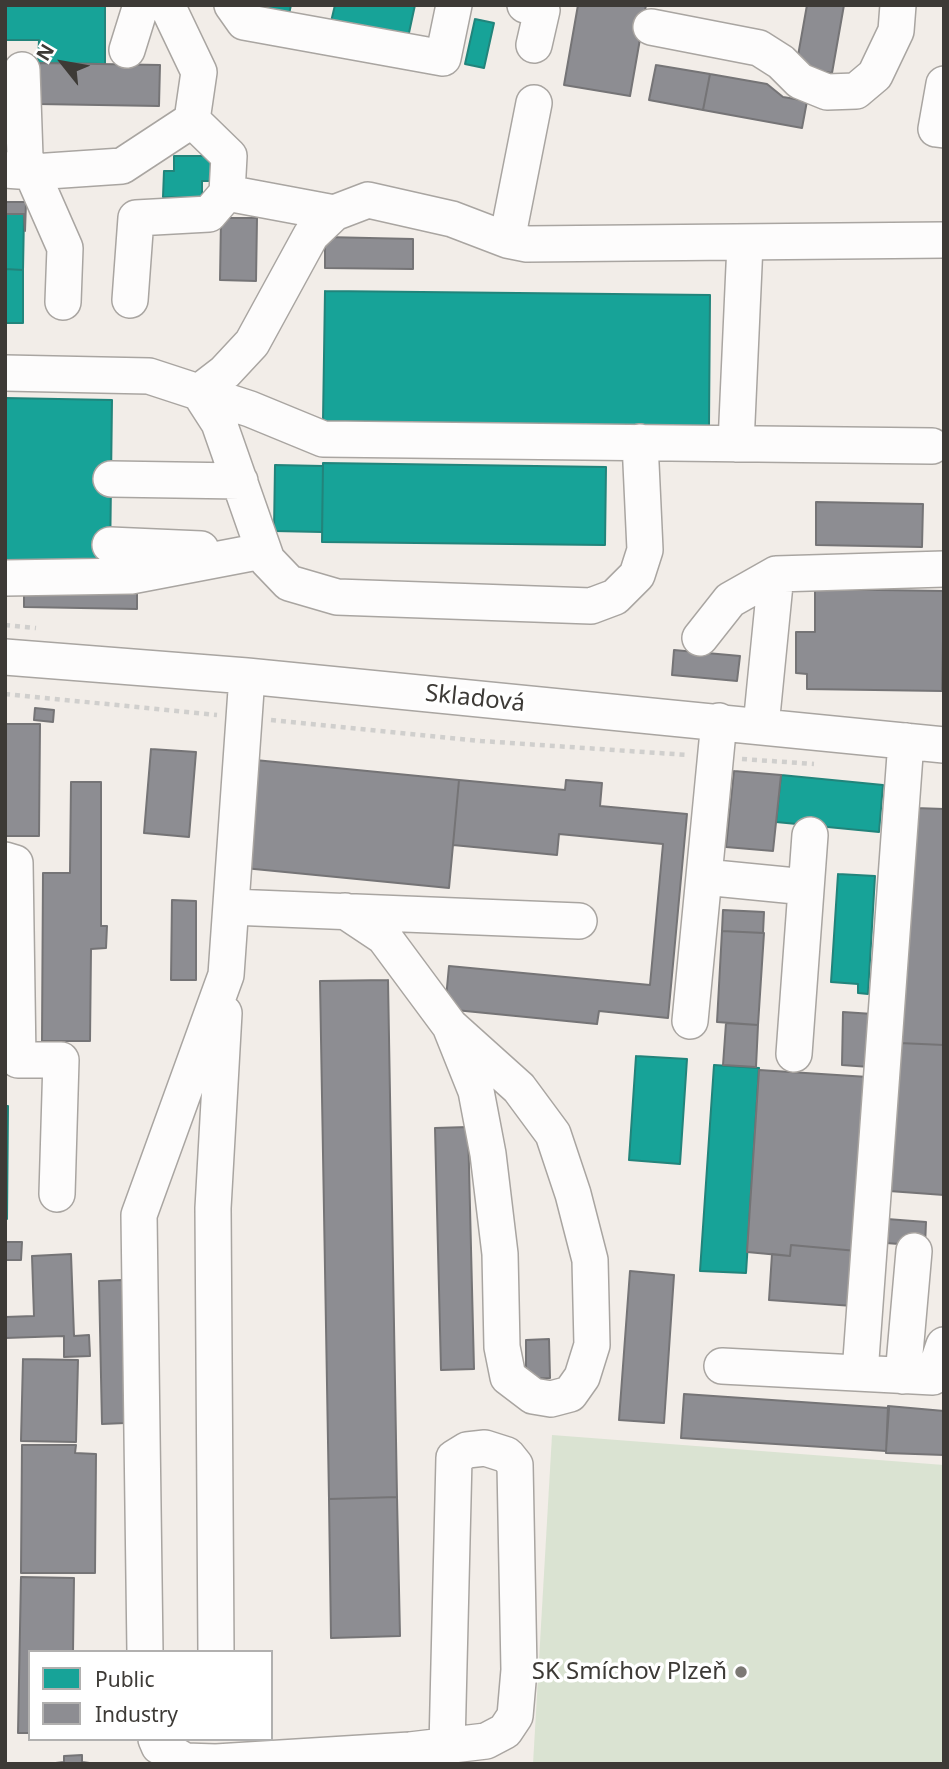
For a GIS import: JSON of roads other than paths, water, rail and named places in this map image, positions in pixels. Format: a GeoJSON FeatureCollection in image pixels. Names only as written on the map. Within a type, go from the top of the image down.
{"type":"FeatureCollection","features":[{"type":"Feature","properties":{"kind":"street"},"geometry":{"type":"LineString","coordinates":[[127,50],[141,5]]}},
{"type":"Feature","properties":{"kind":"street"},"geometry":{"type":"LineString","coordinates":[[19,171],[122,166],[192,120],[199,72],[167,5]]}},
{"type":"Feature","properties":{"kind":"street"},"geometry":{"type":"LineString","coordinates":[[232,5],[244,22],[443,58],[454,5]]}},
{"type":"Feature","properties":{"kind":"street"},"geometry":{"type":"LineString","coordinates":[[525,5],[541,10],[534,45]]}},
{"type":"Feature","properties":{"kind":"street"},"geometry":{"type":"LineString","coordinates":[[651,27],[759,48],[781,62],[800,80],[827,92],[856,91],[875,75],[896,31],[898,5]]}},
{"type":"Feature","properties":{"kind":"street"},"geometry":{"type":"LineString","coordinates":[[19,171],[25,157],[22,135],[22,70]]}},
{"type":"Feature","properties":{"kind":"street"},"geometry":{"type":"LineString","coordinates":[[944,84],[936,129],[944,130]]}},
{"type":"Feature","properties":{"kind":"street"},"geometry":{"type":"LineString","coordinates":[[508,240],[534,103]]}},
{"type":"Feature","properties":{"kind":"street"},"geometry":{"type":"LineString","coordinates":[[130,300],[136,218],[209,214],[227,193],[229,156],[192,120]]}},
{"type":"Feature","properties":{"kind":"street"},"geometry":{"type":"LineString","coordinates":[[19,171],[65,248],[63,302]]}},
{"type":"Feature","properties":{"kind":"street"},"geometry":{"type":"LineString","coordinates":[[227,193],[334,213]]}},
{"type":"Feature","properties":{"kind":"street"},"geometry":{"type":"LineString","coordinates":[[199,392],[225,372],[252,343],[311,235],[334,213],[368,200],[452,219],[508,240],[527,244],[944,240]]}},
{"type":"Feature","properties":{"kind":"street"},"geometry":{"type":"LineString","coordinates":[[736,444],[744,244]]}},
{"type":"Feature","properties":{"kind":"street"},"geometry":{"type":"LineString","coordinates":[[5,373],[149,376],[250,409],[323,439],[932,446]]}},
{"type":"Feature","properties":{"kind":"street"},"geometry":{"type":"LineString","coordinates":[[199,392],[219,423],[262,551],[289,583],[337,597],[591,606],[615,597],[637,575],[645,551],[640,442]]}},
{"type":"Feature","properties":{"kind":"street"},"geometry":{"type":"LineString","coordinates":[[111,479],[240,481]]}},
{"type":"Feature","properties":{"kind":"street"},"geometry":{"type":"LineString","coordinates":[[110,545],[262,551]]}},
{"type":"Feature","properties":{"kind":"street"},"geometry":{"type":"LineString","coordinates":[[5,578],[131,576],[262,551]]}},
{"type":"Feature","properties":{"kind":"street"},"geometry":{"type":"LineString","coordinates":[[700,638],[730,600],[776,574],[944,569]]}},
{"type":"Feature","properties":{"kind":"street"},"geometry":{"type":"LineString","coordinates":[[761,726],[776,574]]}},
{"type":"Feature","properties":{"kind":"street","name":"Skladová"},"geometry":{"type":"LineString","coordinates":[[5,657],[719,721],[944,745]]}},
{"type":"Feature","properties":{"kind":"street"},"geometry":{"type":"LineString","coordinates":[[216,1650],[213,1208],[242,717],[247,677]]}},
{"type":"Feature","properties":{"kind":"street"},"geometry":{"type":"LineString","coordinates":[[690,1021],[719,721]]}},
{"type":"Feature","properties":{"kind":"street"},"geometry":{"type":"LineString","coordinates":[[860,1373],[906,741]]}},
{"type":"Feature","properties":{"kind":"street"},"geometry":{"type":"LineString","coordinates":[[793,1054],[810,835]]}},
{"type":"Feature","properties":{"kind":"street"},"geometry":{"type":"LineString","coordinates":[[5,860],[15,863],[11,970],[18,1060],[61,1060],[57,1194]]}},
{"type":"Feature","properties":{"kind":"street"},"geometry":{"type":"LineString","coordinates":[[704,877],[806,887]]}},
{"type":"Feature","properties":{"kind":"street"},"geometry":{"type":"LineString","coordinates":[[231,907],[579,920]]}},
{"type":"Feature","properties":{"kind":"street"},"geometry":{"type":"LineString","coordinates":[[345,911],[384,937],[450,1026],[519,1088],[553,1134],[573,1194],[590,1260],[593,1345],[582,1377],[570,1394],[551,1399],[533,1396],[517,1387],[509,1377],[502,1347],[500,1254],[488,1154],[476,1091],[450,1026]]}},
{"type":"Feature","properties":{"kind":"street"},"geometry":{"type":"LineString","coordinates":[[145,1650],[139,1215],[226,975]]}},
{"type":"Feature","properties":{"kind":"street"},"geometry":{"type":"LineString","coordinates":[[903,1376],[914,1251]]}},
{"type":"Feature","properties":{"kind":"street"},"geometry":{"type":"LineString","coordinates":[[722,1366],[933,1377],[944,1345]]}},
{"type":"Feature","properties":{"kind":"street"},"geometry":{"type":"LineString","coordinates":[[157,1741],[159,1746],[185,1761],[216,1751],[447,1746],[485,1741],[505,1731],[515,1716],[519,1670],[515,1465],[507,1455],[485,1448],[467,1450],[454,1458],[447,1746]]}},
{"type":"Feature","properties":{"kind":"place","name":"SK Smíchov Plzeň"},"geometry":{"type":"Point","coordinates":[741,1672]}}]}
